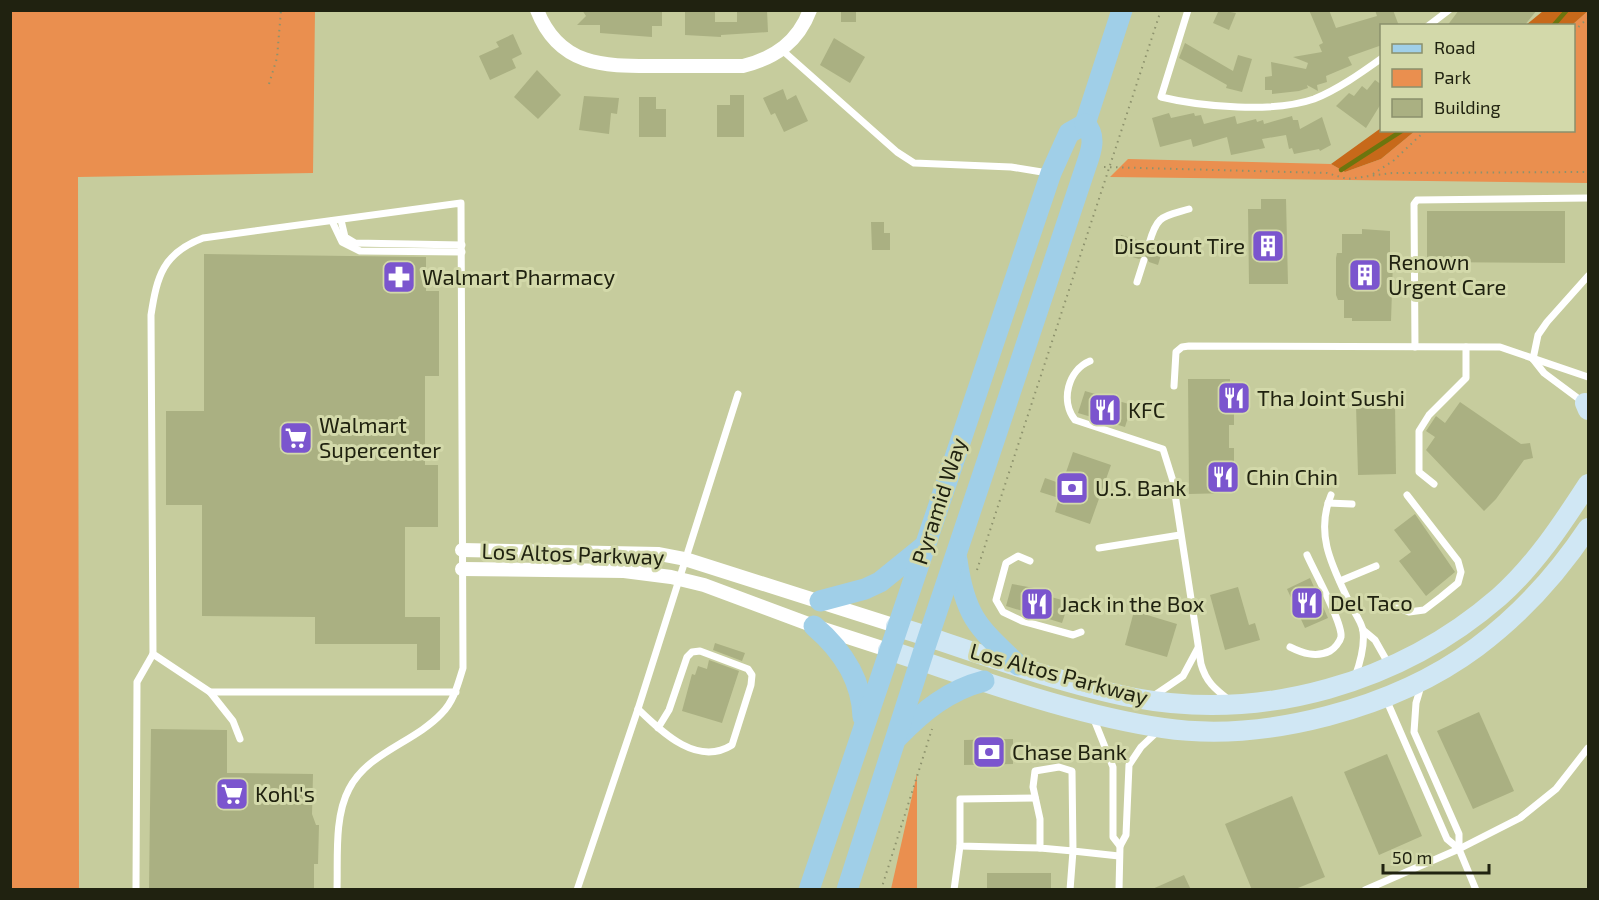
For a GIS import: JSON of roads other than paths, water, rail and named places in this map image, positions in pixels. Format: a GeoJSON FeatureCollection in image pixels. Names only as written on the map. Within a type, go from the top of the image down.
{"type":"FeatureCollection","features":[{"type":"Feature","properties":{"kind":"main road","name":"Pyramid Way"},"geometry":{"type":"LineString","coordinates":[[809,890],[896,626],[1051,173],[1069,133],[1085,124],[1122,10]]}},
{"type":"Feature","properties":{"kind":"main road","name":"Pyramid Way"},"geometry":{"type":"LineString","coordinates":[[847,890],[1086,166],[1092,137],[1091,129],[1085,124]]}},
{"type":"Feature","properties":{"kind":"main road","name":"Los Altos Parkway"},"geometry":{"type":"LineString","coordinates":[[896,626],[1101,690],[1147,699],[1181,703],[1234,704],[1305,695],[1353,681],[1390,666],[1435,643],[1499,596],[1545,548],[1588,484]]}},
{"type":"Feature","properties":{"kind":"main road","name":"Los Altos Parkway"},"geometry":{"type":"LineString","coordinates":[[888,650],[1090,712],[1162,728],[1250,729],[1306,720],[1348,710],[1385,696],[1424,678],[1476,648],[1508,622],[1545,585],[1588,528]]}},
{"type":"Feature","properties":{"kind":"main road"},"geometry":{"type":"LineString","coordinates":[[820,601],[865,589],[880,582],[923,548]]}},
{"type":"Feature","properties":{"kind":"main road"},"geometry":{"type":"LineString","coordinates":[[957,555],[961,585],[970,614],[1018,665]]}},
{"type":"Feature","properties":{"kind":"main road"},"geometry":{"type":"LineString","coordinates":[[1385,696],[1400,676],[1480,627],[1491,616],[1499,596]]}},
{"type":"Feature","properties":{"kind":"main road"},"geometry":{"type":"LineString","coordinates":[[814,626],[828,638],[855,675],[861,690],[863,729]]}},
{"type":"Feature","properties":{"kind":"main road"},"geometry":{"type":"LineString","coordinates":[[1250,729],[1272,717],[1366,691],[1381,684],[1390,666]]}},
{"type":"Feature","properties":{"kind":"main road"},"geometry":{"type":"LineString","coordinates":[[896,740],[941,699],[958,689],[984,681]]}},
{"type":"Feature","properties":{"kind":"street"},"geometry":{"type":"LineString","coordinates":[[537,10],[555,40],[582,59],[614,66],[743,66],[761,62],[782,50],[796,37],[810,10]]}},
{"type":"Feature","properties":{"kind":"street","name":"Los Altos Parkway"},"geometry":{"type":"LineString","coordinates":[[462,550],[628,552],[685,559],[896,626]]}},
{"type":"Feature","properties":{"kind":"street","name":"Los Altos Parkway"},"geometry":{"type":"LineString","coordinates":[[462,569],[624,571],[679,579],[888,650]]}},
{"type":"Feature","properties":{"kind":"lane"},"geometry":{"type":"LineString","coordinates":[[1188,10],[1161,97],[1188,104],[1282,107],[1315,99],[1380,59]]}},
{"type":"Feature","properties":{"kind":"lane"},"geometry":{"type":"LineString","coordinates":[[1431,24],[1449,10]]}},
{"type":"Feature","properties":{"kind":"lane"},"geometry":{"type":"LineString","coordinates":[[782,50],[897,152],[914,164],[1011,167],[1051,173]]}},
{"type":"Feature","properties":{"kind":"lane"},"geometry":{"type":"LineString","coordinates":[[1415,347],[1413,204],[1417,200],[1588,198]]}},
{"type":"Feature","properties":{"kind":"lane"},"geometry":{"type":"LineString","coordinates":[[136,890],[137,682],[153,654],[151,315],[161,268],[184,245],[202,238],[461,203],[463,668],[456,692],[442,713],[362,769],[349,789],[344,802],[338,846],[337,890]]}},
{"type":"Feature","properties":{"kind":"lane"},"geometry":{"type":"LineString","coordinates":[[1149,244],[1154,225],[1160,218],[1189,209]]}},
{"type":"Feature","properties":{"kind":"lane"},"geometry":{"type":"LineString","coordinates":[[340,220],[345,237],[355,243],[462,249]]}},
{"type":"Feature","properties":{"kind":"lane"},"geometry":{"type":"LineString","coordinates":[[332,222],[342,242],[360,251],[462,249]]}},
{"type":"Feature","properties":{"kind":"lane"},"geometry":{"type":"LineString","coordinates":[[1137,282],[1144,260]]}},
{"type":"Feature","properties":{"kind":"lane"},"geometry":{"type":"LineString","coordinates":[[1533,359],[1538,335],[1546,322],[1588,276]]}},
{"type":"Feature","properties":{"kind":"lane"},"geometry":{"type":"LineString","coordinates":[[1174,386],[1174,360],[1176,352],[1182,347],[1500,347],[1588,377]]}},
{"type":"Feature","properties":{"kind":"lane"},"geometry":{"type":"LineString","coordinates":[[1434,484],[1419,472],[1419,431],[1429,415],[1466,378],[1467,347]]}},
{"type":"Feature","properties":{"kind":"lane"},"geometry":{"type":"LineString","coordinates":[[1533,359],[1545,373],[1587,407]]}},
{"type":"Feature","properties":{"kind":"lane"},"geometry":{"type":"LineString","coordinates":[[1090,361],[1078,366],[1073,374],[1066,401],[1068,411],[1075,420],[1163,449],[1173,481],[1204,676],[1212,687],[1234,704]]}},
{"type":"Feature","properties":{"kind":"lane"},"geometry":{"type":"LineString","coordinates":[[577,890],[638,709],[738,394]]}},
{"type":"Feature","properties":{"kind":"lane"},"geometry":{"type":"LineString","coordinates":[[1331,495],[1324,513],[1324,530],[1332,564],[1363,630],[1375,640],[1390,666]]}},
{"type":"Feature","properties":{"kind":"lane"},"geometry":{"type":"LineString","coordinates":[[1396,607],[1409,612],[1424,610],[1458,583],[1461,572],[1458,561],[1407,495]]}},
{"type":"Feature","properties":{"kind":"lane"},"geometry":{"type":"LineString","coordinates":[[1328,503],[1352,504]]}},
{"type":"Feature","properties":{"kind":"lane"},"geometry":{"type":"LineString","coordinates":[[1099,548],[1180,535]]}},
{"type":"Feature","properties":{"kind":"lane"},"geometry":{"type":"LineString","coordinates":[[1290,646],[1301,652],[1321,655],[1334,649],[1341,638],[1339,624],[1307,555]]}},
{"type":"Feature","properties":{"kind":"lane"},"geometry":{"type":"LineString","coordinates":[[1030,561],[1018,556],[1006,563],[996,600],[1004,612],[1022,621],[1073,635],[1081,632]]}},
{"type":"Feature","properties":{"kind":"lane"},"geometry":{"type":"LineString","coordinates":[[1340,581],[1376,566]]}},
{"type":"Feature","properties":{"kind":"lane"},"geometry":{"type":"LineString","coordinates":[[1353,681],[1360,663],[1363,630]]}},
{"type":"Feature","properties":{"kind":"lane"},"geometry":{"type":"LineString","coordinates":[[1147,699],[1183,676],[1198,648]]}},
{"type":"Feature","properties":{"kind":"lane"},"geometry":{"type":"LineString","coordinates":[[638,709],[658,728],[673,741],[711,754],[732,745],[752,685],[752,675],[748,669],[700,651],[692,652],[687,657],[669,710],[658,728]]}},
{"type":"Feature","properties":{"kind":"lane"},"geometry":{"type":"LineString","coordinates":[[153,654],[210,692],[233,721],[240,739]]}},
{"type":"Feature","properties":{"kind":"lane"},"geometry":{"type":"LineString","coordinates":[[1424,678],[1416,703],[1413,732],[1459,834],[1459,849],[1476,890]]}},
{"type":"Feature","properties":{"kind":"lane"},"geometry":{"type":"LineString","coordinates":[[210,692],[456,692]]}},
{"type":"Feature","properties":{"kind":"lane"},"geometry":{"type":"LineString","coordinates":[[1385,696],[1447,839],[1459,849]]}},
{"type":"Feature","properties":{"kind":"lane"},"geometry":{"type":"LineString","coordinates":[[1090,712],[1113,767],[1113,837],[1120,846]]}},
{"type":"Feature","properties":{"kind":"lane"},"geometry":{"type":"LineString","coordinates":[[1119,890],[1119,856],[1120,846],[1126,835],[1129,765],[1148,739],[1162,728]]}},
{"type":"Feature","properties":{"kind":"lane"},"geometry":{"type":"LineString","coordinates":[[1365,890],[1459,849],[1520,818],[1540,805],[1556,789],[1588,748]]}},
{"type":"Feature","properties":{"kind":"lane"},"geometry":{"type":"LineString","coordinates":[[1040,848],[1040,819],[1035,798],[1035,771],[1059,767],[1072,771],[1073,852],[1070,890]]}},
{"type":"Feature","properties":{"kind":"lane"},"geometry":{"type":"LineString","coordinates":[[954,890],[960,846],[960,799],[1035,798]]}},
{"type":"Feature","properties":{"kind":"lane"},"geometry":{"type":"LineString","coordinates":[[960,846],[1040,848],[1119,856]]}},
{"type":"Feature","properties":{"kind":"waterway"},"geometry":{"type":"LineString","coordinates":[[1555,24],[1567,10]]}},
{"type":"Feature","properties":{"kind":"waterway"},"geometry":{"type":"LineString","coordinates":[[1341,170],[1400,132]]}},
{"type":"Feature","properties":{"kind":"place","name":"Discount Tire"},"geometry":{"type":"Point","coordinates":[1268,246]}},
{"type":"Feature","properties":{"kind":"place","name":"Renown Urgent Care"},"geometry":{"type":"Point","coordinates":[1365,275]}},
{"type":"Feature","properties":{"kind":"place","name":"Walmart Pharmacy"},"geometry":{"type":"Point","coordinates":[399,277]}},
{"type":"Feature","properties":{"kind":"place","name":"Tha Joint Sushi"},"geometry":{"type":"Point","coordinates":[1234,398]}},
{"type":"Feature","properties":{"kind":"place","name":"KFC"},"geometry":{"type":"Point","coordinates":[1105,410]}},
{"type":"Feature","properties":{"kind":"place","name":"Walmart Supercenter"},"geometry":{"type":"Point","coordinates":[296,438]}},
{"type":"Feature","properties":{"kind":"place","name":"Chin Chin"},"geometry":{"type":"Point","coordinates":[1223,477]}},
{"type":"Feature","properties":{"kind":"place","name":"U.S. Bank"},"geometry":{"type":"Point","coordinates":[1072,488]}},
{"type":"Feature","properties":{"kind":"place","name":"Del Taco"},"geometry":{"type":"Point","coordinates":[1307,603]}},
{"type":"Feature","properties":{"kind":"place","name":"Jack in the Box"},"geometry":{"type":"Point","coordinates":[1037,604]}},
{"type":"Feature","properties":{"kind":"place","name":"Chase Bank"},"geometry":{"type":"Point","coordinates":[989,752]}},
{"type":"Feature","properties":{"kind":"place","name":"Kohl's"},"geometry":{"type":"Point","coordinates":[232,794]}}]}
